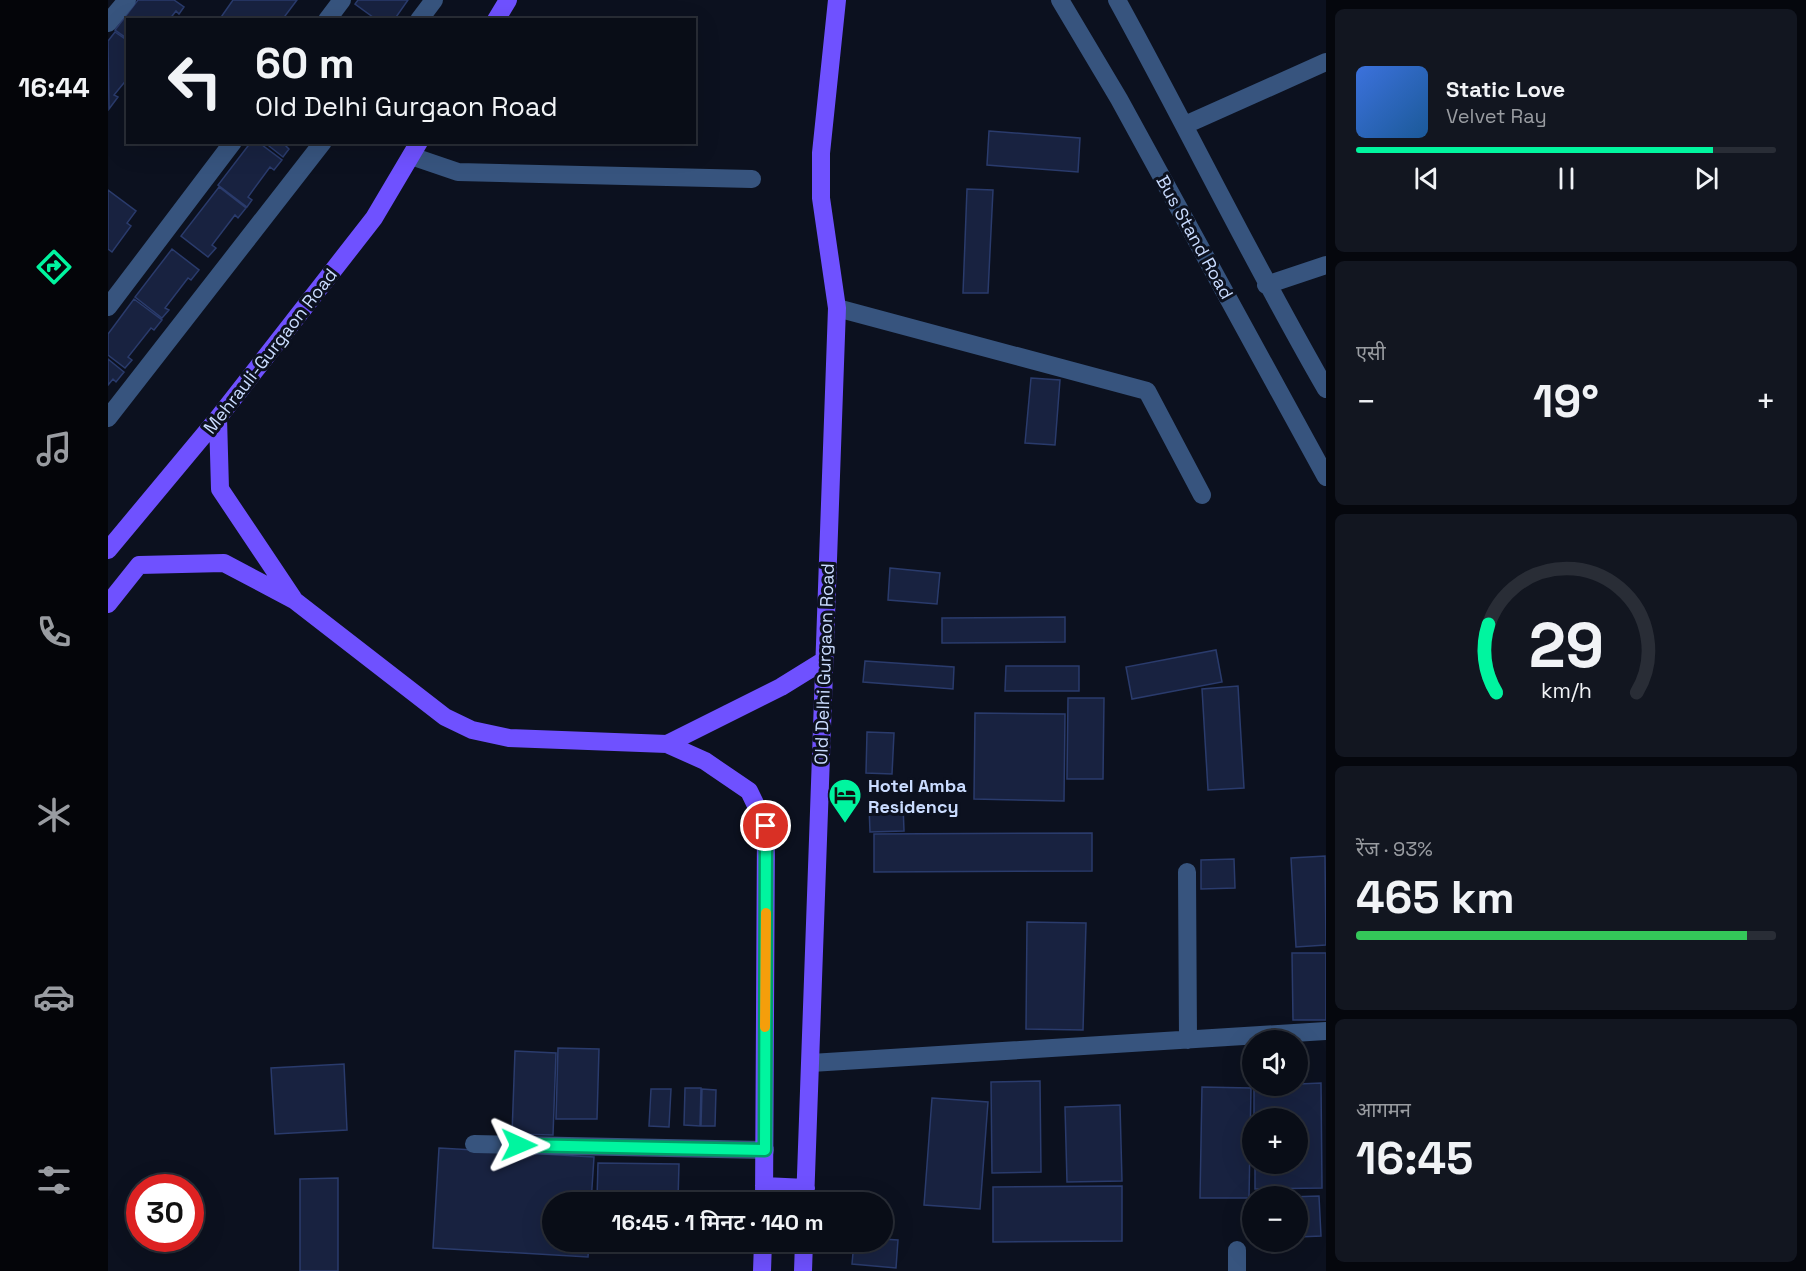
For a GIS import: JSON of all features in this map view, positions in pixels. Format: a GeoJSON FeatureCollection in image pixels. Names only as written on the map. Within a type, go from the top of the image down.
{"type":"FeatureCollection","features":[{"type":"Feature","properties":{"kind":"main road"},"geometry":{"type":"LineString","coordinates":[[497,18],[508,0]]}},
{"type":"Feature","properties":{"kind":"main road","name":"Old Delhi Gurgaon Road"},"geometry":{"type":"LineString","coordinates":[[806,1192],[837,308],[821,198],[820,153],[840,4]]}},
{"type":"Feature","properties":{"kind":"main road","name":"Mehrauli-Gurgaon Road"},"geometry":{"type":"LineString","coordinates":[[108,550],[218,418],[374,218],[415,149]]}},
{"type":"Feature","properties":{"kind":"main road"},"geometry":{"type":"LineString","coordinates":[[218,418],[220,489],[294,600]]}},
{"type":"Feature","properties":{"kind":"main road"},"geometry":{"type":"LineString","coordinates":[[108,604],[139,565],[224,563],[294,600],[445,717],[472,730],[509,738],[667,744],[705,761],[749,791],[766,826],[764,1192]]}},
{"type":"Feature","properties":{"kind":"main road"},"geometry":{"type":"LineString","coordinates":[[667,744],[782,687],[824,661]]}},
{"type":"Feature","properties":{"kind":"main road"},"geometry":{"type":"LineString","coordinates":[[762,1271],[763,1252]]}},
{"type":"Feature","properties":{"kind":"main road"},"geometry":{"type":"LineString","coordinates":[[803,1271],[804,1252]]}},
{"type":"Feature","properties":{"kind":"street"},"geometry":{"type":"LineString","coordinates":[[108,23],[127,0]]}},
{"type":"Feature","properties":{"kind":"street"},"geometry":{"type":"LineString","coordinates":[[328,18],[342,0]]}},
{"type":"Feature","properties":{"kind":"street"},"geometry":{"type":"LineString","coordinates":[[421,18],[435,0]]}},
{"type":"Feature","properties":{"kind":"street","name":"Bus Stand Road"},"geometry":{"type":"LineString","coordinates":[[1060,0],[1124,109],[1326,477]]}},
{"type":"Feature","properties":{"kind":"street"},"geometry":{"type":"LineString","coordinates":[[1117,0],[1185,125],[1266,285],[1326,388]]}},
{"type":"Feature","properties":{"kind":"street"},"geometry":{"type":"LineString","coordinates":[[1185,125],[1326,62]]}},
{"type":"Feature","properties":{"kind":"street"},"geometry":{"type":"LineString","coordinates":[[108,307],[231,144]]}},
{"type":"Feature","properties":{"kind":"street"},"geometry":{"type":"LineString","coordinates":[[108,418],[321,144]]}},
{"type":"Feature","properties":{"kind":"street"},"geometry":{"type":"LineString","coordinates":[[415,149],[458,172],[752,179]]}},
{"type":"Feature","properties":{"kind":"street"},"geometry":{"type":"LineString","coordinates":[[1266,285],[1326,266]]}},
{"type":"Feature","properties":{"kind":"street"},"geometry":{"type":"LineString","coordinates":[[837,308],[1147,391],[1202,495]]}},
{"type":"Feature","properties":{"kind":"street"},"geometry":{"type":"LineString","coordinates":[[1187,872],[1188,1040]]}},
{"type":"Feature","properties":{"kind":"street"},"geometry":{"type":"LineString","coordinates":[[811,1063],[1326,1031]]}},
{"type":"Feature","properties":{"kind":"street"},"geometry":{"type":"LineString","coordinates":[[474,1144],[765,1150]]}},
{"type":"Feature","properties":{"kind":"street"},"geometry":{"type":"LineString","coordinates":[[1237,1250],[1237,1271]]}},
{"type":"Feature","properties":{"kind":"building"},"geometry":{"type":"Polygon","coordinates":[[[138,0],[174,0],[184,7],[179,14],[176,11],[171,18],[126,18],[126,38],[115,30],[138,0]]]}},
{"type":"Feature","properties":{"kind":"building"},"geometry":{"type":"Polygon","coordinates":[[[233,0],[297,0],[284,18],[220,18],[233,0]]]}},
{"type":"Feature","properties":{"kind":"building"},"geometry":{"type":"Polygon","coordinates":[[[358,0],[408,0],[395,18],[374,18],[355,4],[358,0]]]}},
{"type":"Feature","properties":{"kind":"building"},"geometry":{"type":"Polygon","coordinates":[[[115,32],[126,40],[126,80],[114,95],[118,97],[109,109],[108,41],[115,32]]]}},
{"type":"Feature","properties":{"kind":"building"},"geometry":{"type":"Polygon","coordinates":[[[989,131],[1080,138],[1078,172],[987,165],[989,131]]]}},
{"type":"Feature","properties":{"kind":"building"},"geometry":{"type":"Polygon","coordinates":[[[249,144],[261,144],[282,160],[274,170],[270,167],[248,197],[252,200],[247,207],[218,185],[249,144]]]}},
{"type":"Feature","properties":{"kind":"building"},"geometry":{"type":"Polygon","coordinates":[[[267,144],[287,144],[289,149],[283,157],[267,144]]]}},
{"type":"Feature","properties":{"kind":"building"},"geometry":{"type":"Polygon","coordinates":[[[219,187],[246,208],[238,218],[235,215],[212,245],[216,248],[208,257],[181,236],[219,187]]]}},
{"type":"Feature","properties":{"kind":"building"},"geometry":{"type":"Polygon","coordinates":[[[967,189],[993,190],[988,293],[963,293],[967,189]]]}},
{"type":"Feature","properties":{"kind":"building"},"geometry":{"type":"Polygon","coordinates":[[[108,190],[136,211],[127,223],[131,226],[112,252],[108,249],[108,190]]]}},
{"type":"Feature","properties":{"kind":"building"},"geometry":{"type":"Polygon","coordinates":[[[172,249],[199,270],[191,280],[188,278],[165,308],[169,310],[162,318],[135,297],[172,249]]]}},
{"type":"Feature","properties":{"kind":"building"},"geometry":{"type":"Polygon","coordinates":[[[134,299],[162,320],[154,330],[151,328],[128,357],[132,360],[125,368],[108,355],[108,334],[134,299]]]}},
{"type":"Feature","properties":{"kind":"building"},"geometry":{"type":"Polygon","coordinates":[[[108,359],[124,372],[116,382],[113,379],[108,385],[108,359]]]}},
{"type":"Feature","properties":{"kind":"building"},"geometry":{"type":"Polygon","coordinates":[[[1031,378],[1060,380],[1055,445],[1025,443],[1031,378]]]}},
{"type":"Feature","properties":{"kind":"building"},"geometry":{"type":"Polygon","coordinates":[[[890,568],[940,573],[937,604],[888,600],[890,568]]]}},
{"type":"Feature","properties":{"kind":"building"},"geometry":{"type":"Polygon","coordinates":[[[1065,617],[1065,642],[942,643],[942,618],[1065,617]]]}},
{"type":"Feature","properties":{"kind":"building"},"geometry":{"type":"Polygon","coordinates":[[[1216,650],[1222,682],[1132,699],[1126,667],[1216,650]]]}},
{"type":"Feature","properties":{"kind":"building"},"geometry":{"type":"Polygon","coordinates":[[[865,661],[954,667],[953,689],[863,682],[865,661]]]}},
{"type":"Feature","properties":{"kind":"building"},"geometry":{"type":"Polygon","coordinates":[[[1006,666],[1079,666],[1079,691],[1005,691],[1006,666]]]}},
{"type":"Feature","properties":{"kind":"building"},"geometry":{"type":"Polygon","coordinates":[[[1238,686],[1244,788],[1208,790],[1202,689],[1238,686]]]}},
{"type":"Feature","properties":{"kind":"building"},"geometry":{"type":"Polygon","coordinates":[[[1068,698],[1104,698],[1103,779],[1067,779],[1068,698]]]}},
{"type":"Feature","properties":{"kind":"building"},"geometry":{"type":"Polygon","coordinates":[[[975,713],[1065,714],[1064,801],[974,799],[975,713]]]}},
{"type":"Feature","properties":{"kind":"building"},"geometry":{"type":"Polygon","coordinates":[[[867,732],[894,733],[892,774],[866,773],[867,732]]]}},
{"type":"Feature","properties":{"kind":"building"},"geometry":{"type":"Polygon","coordinates":[[[903,804],[904,831],[870,832],[869,805],[903,804]]]}},
{"type":"Feature","properties":{"kind":"building"},"geometry":{"type":"Polygon","coordinates":[[[1092,833],[1092,871],[874,872],[874,834],[1092,833]]]}},
{"type":"Feature","properties":{"kind":"building"},"geometry":{"type":"Polygon","coordinates":[[[1325,856],[1326,945],[1296,947],[1291,858],[1325,856]]]}},
{"type":"Feature","properties":{"kind":"building"},"geometry":{"type":"Polygon","coordinates":[[[1234,859],[1235,888],[1201,889],[1201,860],[1234,859]]]}},
{"type":"Feature","properties":{"kind":"building"},"geometry":{"type":"Polygon","coordinates":[[[1027,922],[1086,923],[1083,1030],[1026,1029],[1027,922]]]}},
{"type":"Feature","properties":{"kind":"building"},"geometry":{"type":"Polygon","coordinates":[[[1292,953],[1326,953],[1326,1020],[1293,1020],[1292,953]]]}},
{"type":"Feature","properties":{"kind":"building"},"geometry":{"type":"Polygon","coordinates":[[[558,1048],[599,1049],[597,1119],[556,1119],[558,1048]]]}},
{"type":"Feature","properties":{"kind":"building"},"geometry":{"type":"Polygon","coordinates":[[[515,1051],[556,1053],[553,1135],[512,1134],[515,1051]]]}},
{"type":"Feature","properties":{"kind":"building"},"geometry":{"type":"Polygon","coordinates":[[[344,1064],[347,1130],[275,1134],[271,1068],[344,1064]]]}},
{"type":"Feature","properties":{"kind":"building"},"geometry":{"type":"Polygon","coordinates":[[[1040,1081],[1041,1172],[992,1173],[991,1082],[1040,1081]]]}},
{"type":"Feature","properties":{"kind":"building"},"geometry":{"type":"Polygon","coordinates":[[[1321,1083],[1322,1188],[1255,1186],[1255,1174],[1308,1174],[1308,1108],[1254,1108],[1254,1096],[1308,1096],[1308,1084],[1321,1083]]]}},
{"type":"Feature","properties":{"kind":"building"},"geometry":{"type":"Polygon","coordinates":[[[1202,1087],[1242,1088],[1242,1096],[1251,1096],[1251,1108],[1242,1108],[1242,1174],[1249,1174],[1249,1186],[1242,1186],[1242,1198],[1200,1198],[1202,1087]]]}},
{"type":"Feature","properties":{"kind":"building"},"geometry":{"type":"Polygon","coordinates":[[[685,1088],[701,1088],[700,1126],[684,1125],[685,1088]]]}},
{"type":"Feature","properties":{"kind":"building"},"geometry":{"type":"Polygon","coordinates":[[[651,1089],[671,1089],[669,1127],[649,1126],[651,1089]]]}},
{"type":"Feature","properties":{"kind":"building"},"geometry":{"type":"Polygon","coordinates":[[[702,1089],[716,1090],[715,1126],[701,1126],[702,1089]]]}},
{"type":"Feature","properties":{"kind":"building"},"geometry":{"type":"Polygon","coordinates":[[[932,1098],[988,1102],[980,1209],[924,1205],[932,1098]]]}},
{"type":"Feature","properties":{"kind":"building"},"geometry":{"type":"Polygon","coordinates":[[[1120,1105],[1122,1181],[1067,1182],[1065,1107],[1120,1105]]]}},
{"type":"Feature","properties":{"kind":"building"},"geometry":{"type":"Polygon","coordinates":[[[439,1148],[594,1157],[592,1192],[542,1192],[542,1252],[588,1252],[588,1257],[433,1248],[439,1148]]]}},
{"type":"Feature","properties":{"kind":"building"},"geometry":{"type":"Polygon","coordinates":[[[598,1163],[679,1164],[678,1192],[597,1192],[598,1163]]]}},
{"type":"Feature","properties":{"kind":"building"},"geometry":{"type":"Polygon","coordinates":[[[338,1178],[338,1271],[300,1271],[300,1179],[338,1178]]]}},
{"type":"Feature","properties":{"kind":"building"},"geometry":{"type":"Polygon","coordinates":[[[1122,1186],[1122,1241],[993,1242],[993,1187],[1122,1186]]]}},
{"type":"Feature","properties":{"kind":"building"},"geometry":{"type":"Polygon","coordinates":[[[1308,1196],[1319,1196],[1321,1236],[1308,1237],[1308,1196]]]}},
{"type":"Feature","properties":{"kind":"building"},"geometry":{"type":"Polygon","coordinates":[[[893,1240],[898,1240],[896,1268],[852,1264],[853,1252],[893,1252],[893,1240]]]}},
{"type":"Feature","properties":{"kind":"slow traffic"},"geometry":{"type":"LineString","coordinates":[[765,1027],[766,913]]}},
{"type":"Feature","properties":{"kind":"place","name":"Hotel Amba Residency"},"geometry":{"type":"Point","coordinates":[845,824]}},
{"type":"Feature","properties":{"kind":"route"},"geometry":{"type":"LineString","coordinates":[[519,1145],[765,1150],[766,826]]}}]}
